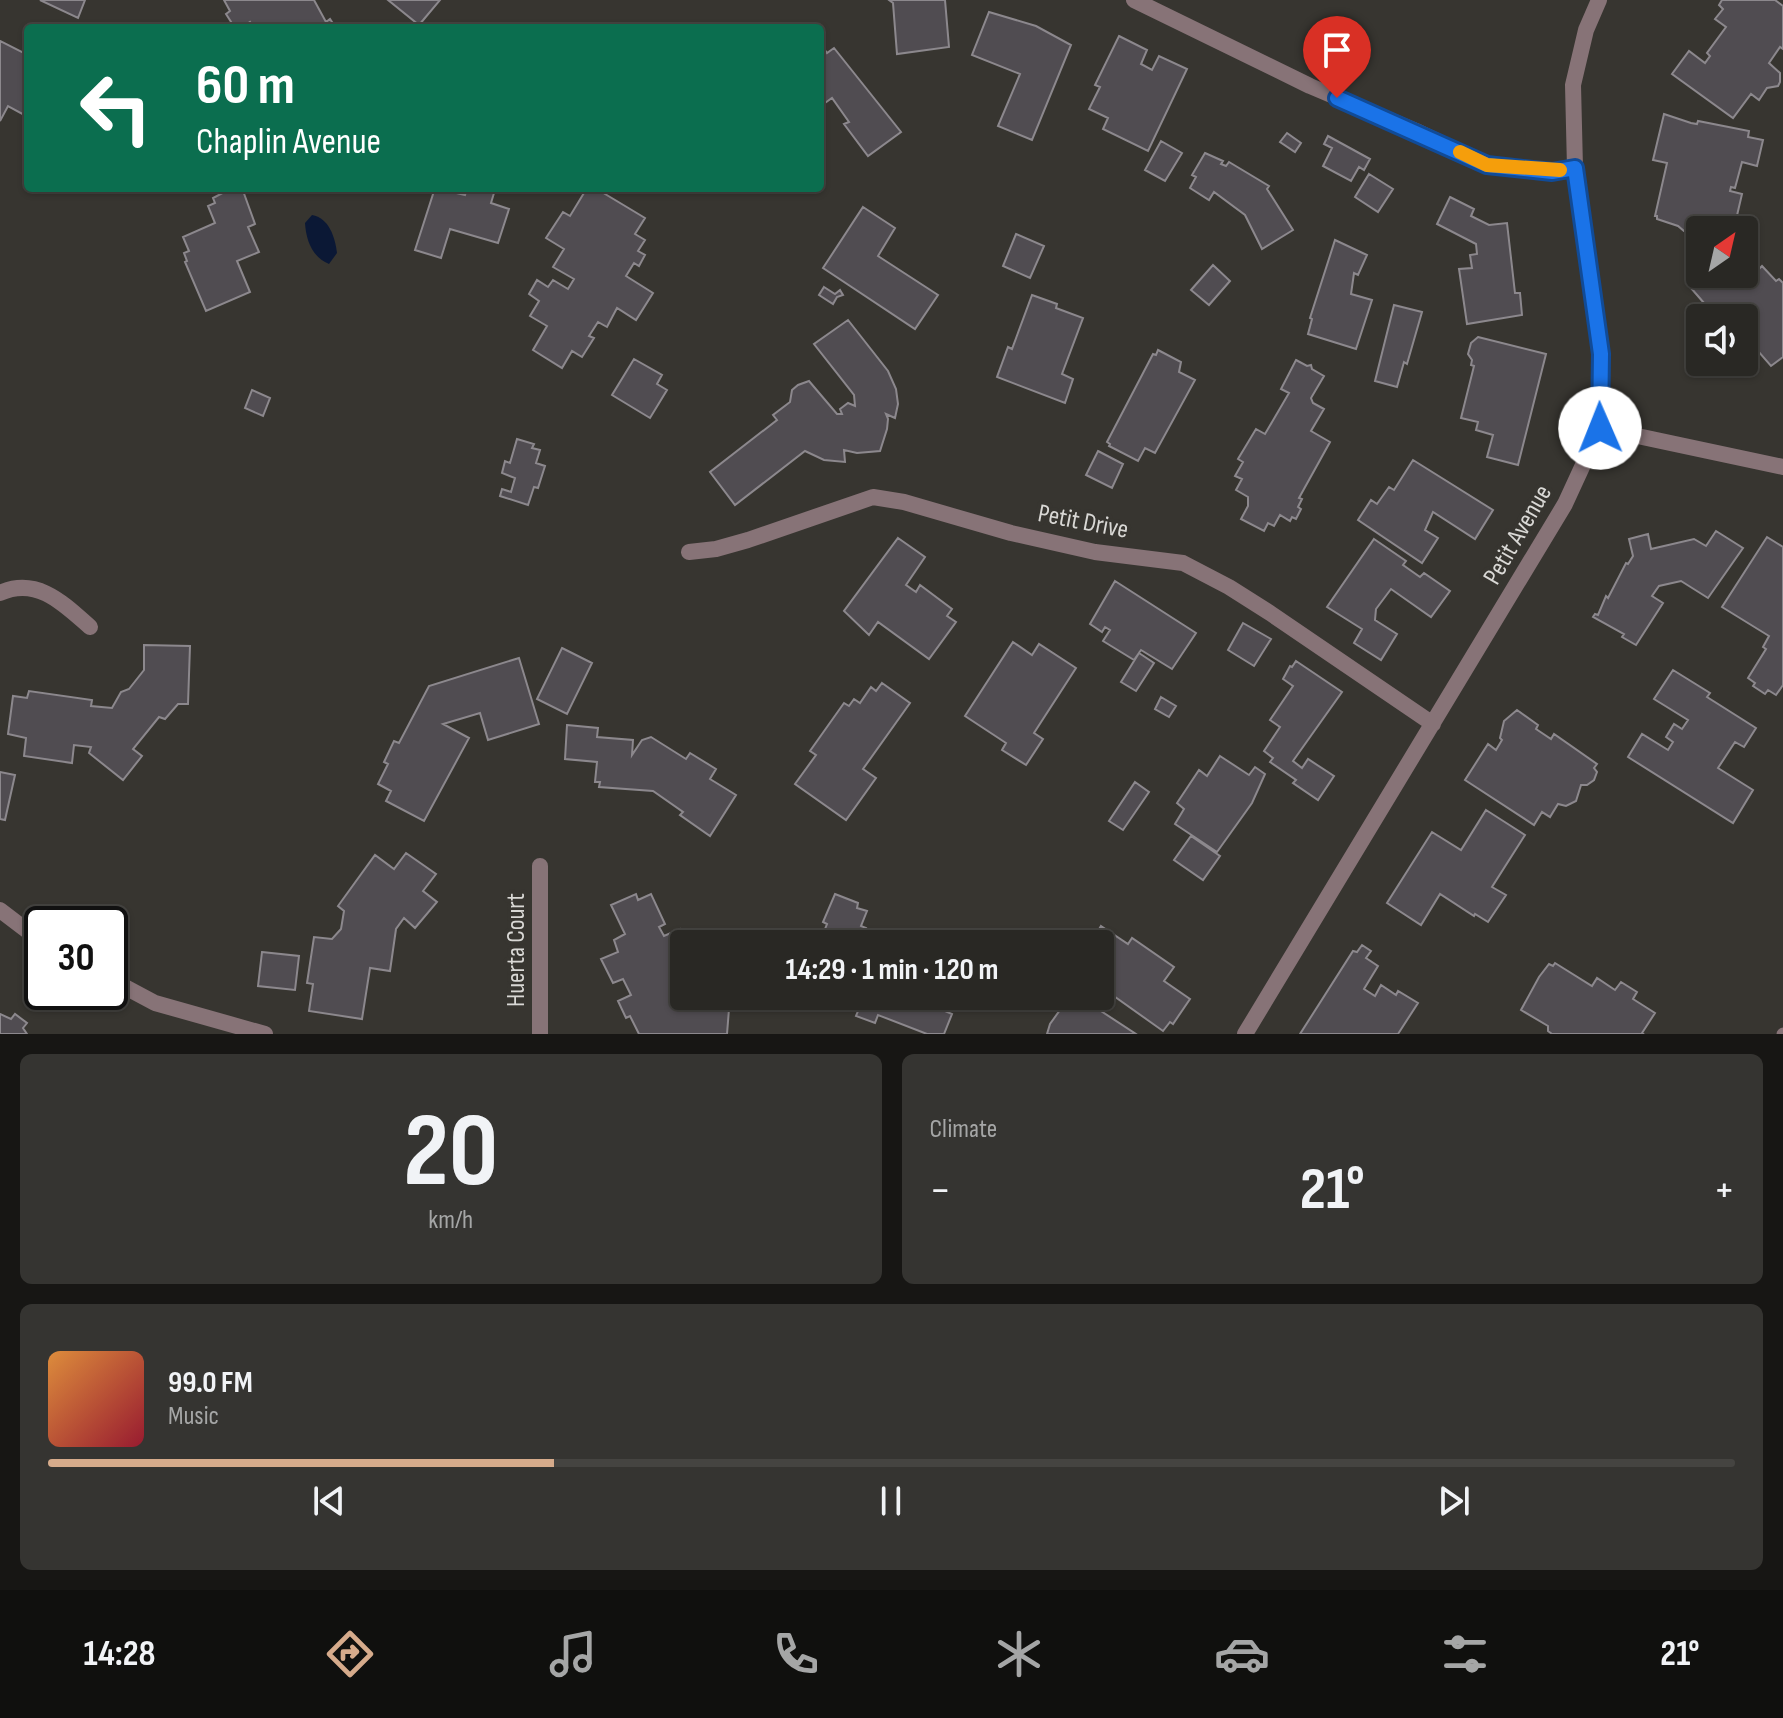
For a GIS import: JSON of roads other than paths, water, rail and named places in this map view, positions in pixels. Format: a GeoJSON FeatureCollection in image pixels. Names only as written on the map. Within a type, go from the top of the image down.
{"type":"FeatureCollection","features":[{"type":"Feature","properties":{"kind":"street"},"geometry":{"type":"LineString","coordinates":[[1134,0],[1297,80],[1487,165],[1552,172],[1575,168]]}},
{"type":"Feature","properties":{"kind":"street","name":"Petit Avenue"},"geometry":{"type":"LineString","coordinates":[[1245,1034],[1565,504],[1600,428],[1601,354],[1575,168],[1573,85],[1586,30],[1599,0]]}},
{"type":"Feature","properties":{"kind":"street"},"geometry":{"type":"LineString","coordinates":[[1600,428],[1783,467]]}},
{"type":"Feature","properties":{"kind":"street","name":"Petit Drive"},"geometry":{"type":"LineString","coordinates":[[689,552],[716,549],[748,540],[873,497],[904,502],[1011,533],[1095,552],[1183,563],[1270,613],[1433,724]]}},
{"type":"Feature","properties":{"kind":"street"},"geometry":{"type":"LineString","coordinates":[[0,593],[30,587],[56,597],[90,627]]}},
{"type":"Feature","properties":{"kind":"street","name":"Huerta Court"},"geometry":{"type":"LineString","coordinates":[[540,866],[540,1034]]}},
{"type":"Feature","properties":{"kind":"street"},"geometry":{"type":"LineString","coordinates":[[0,910],[24,928]]}},
{"type":"Feature","properties":{"kind":"street"},"geometry":{"type":"LineString","coordinates":[[128,989],[155,1003],[265,1034]]}},
{"type":"Feature","properties":{"kind":"water"},"geometry":{"type":"Polygon","coordinates":[[[312,215],[323,220],[333,235],[337,253],[329,264],[318,257],[309,242],[305,223],[312,215]]]}}]}
